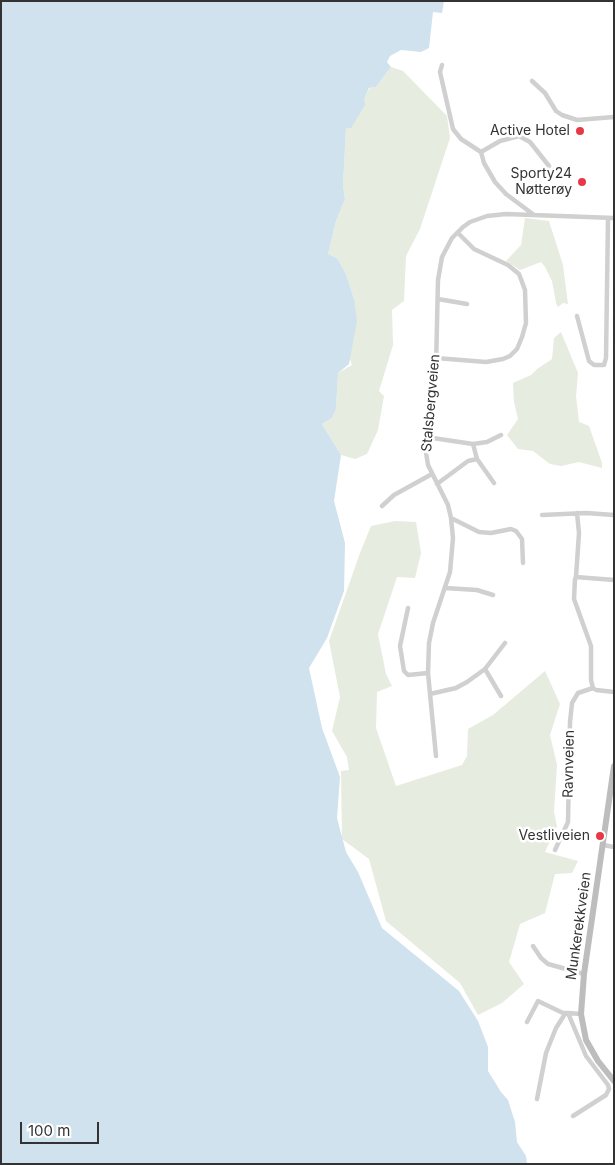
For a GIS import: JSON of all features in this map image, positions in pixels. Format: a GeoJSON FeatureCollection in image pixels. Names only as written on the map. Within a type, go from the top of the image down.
{"type":"FeatureCollection","features":[{"type":"Feature","properties":{"kind":"main road","name":"Munkerekkveien"},"geometry":{"type":"LineString","coordinates":[[614,766],[584,974],[581,1014],[586,1040],[598,1061],[614,1081]]}},
{"type":"Feature","properties":{"kind":"street"},"geometry":{"type":"LineString","coordinates":[[442,65],[440,72],[453,129],[461,139],[481,152],[484,163],[495,182],[506,194],[535,215]]}},
{"type":"Feature","properties":{"kind":"street"},"geometry":{"type":"LineString","coordinates":[[532,81],[542,89],[556,111],[562,115],[577,120],[614,117]]}},
{"type":"Feature","properties":{"kind":"street"},"geometry":{"type":"LineString","coordinates":[[481,152],[500,141],[519,136],[530,142],[549,166]]}},
{"type":"Feature","properties":{"kind":"street","name":"Stalsbergveien"},"geometry":{"type":"LineString","coordinates":[[436,756],[428,673],[429,643],[433,624],[450,572],[452,549],[451,518],[448,505],[432,474],[426,457],[426,437],[436,358],[439,270],[442,257],[448,244],[470,222],[488,216],[506,214],[614,218]]}},
{"type":"Feature","properties":{"kind":"street"},"geometry":{"type":"LineString","coordinates":[[577,316],[589,362],[594,366],[604,365],[606,362],[607,332],[608,218]]}},
{"type":"Feature","properties":{"kind":"street"},"geometry":{"type":"LineString","coordinates":[[436,358],[486,362],[504,359],[517,349],[526,323],[525,290],[519,274],[508,265],[474,249],[458,233]]}},
{"type":"Feature","properties":{"kind":"street"},"geometry":{"type":"LineString","coordinates":[[438,300],[467,304]]}},
{"type":"Feature","properties":{"kind":"street"},"geometry":{"type":"LineString","coordinates":[[426,437],[473,444],[487,442],[501,434]]}},
{"type":"Feature","properties":{"kind":"street"},"geometry":{"type":"LineString","coordinates":[[473,444],[477,459],[494,483]]}},
{"type":"Feature","properties":{"kind":"street"},"geometry":{"type":"LineString","coordinates":[[437,484],[468,461],[477,459]]}},
{"type":"Feature","properties":{"kind":"street"},"geometry":{"type":"LineString","coordinates":[[382,506],[394,496],[432,474]]}},
{"type":"Feature","properties":{"kind":"street"},"geometry":{"type":"LineString","coordinates":[[577,513],[579,533],[574,599],[592,646],[591,680],[593,688],[614,692]]}},
{"type":"Feature","properties":{"kind":"street"},"geometry":{"type":"LineString","coordinates":[[542,515],[577,513],[614,515]]}},
{"type":"Feature","properties":{"kind":"street"},"geometry":{"type":"LineString","coordinates":[[451,518],[479,532],[491,533],[511,529],[516,531],[522,539],[523,563]]}},
{"type":"Feature","properties":{"kind":"street"},"geometry":{"type":"LineString","coordinates":[[576,577],[614,580]]}},
{"type":"Feature","properties":{"kind":"street"},"geometry":{"type":"LineString","coordinates":[[445,588],[477,590],[493,595]]}},
{"type":"Feature","properties":{"kind":"street"},"geometry":{"type":"LineString","coordinates":[[408,608],[400,646],[404,671],[408,675],[428,673]]}},
{"type":"Feature","properties":{"kind":"street"},"geometry":{"type":"LineString","coordinates":[[430,694],[456,688],[485,669],[505,643]]}},
{"type":"Feature","properties":{"kind":"street"},"geometry":{"type":"LineString","coordinates":[[485,669],[501,696]]}},
{"type":"Feature","properties":{"kind":"street","name":"Ravnveien"},"geometry":{"type":"LineString","coordinates":[[555,850],[568,822],[572,703],[578,693],[593,688]]}},
{"type":"Feature","properties":{"kind":"street"},"geometry":{"type":"LineString","coordinates":[[603,845],[614,847]]}},
{"type":"Feature","properties":{"kind":"street"},"geometry":{"type":"LineString","coordinates":[[533,946],[541,958],[548,964],[584,974]]}},
{"type":"Feature","properties":{"kind":"street"},"geometry":{"type":"LineString","coordinates":[[527,1022],[538,1001],[563,1013],[581,1014]]}},
{"type":"Feature","properties":{"kind":"street"},"geometry":{"type":"LineString","coordinates":[[537,1099],[546,1053],[556,1028],[563,1016],[568,1013]]}},
{"type":"Feature","properties":{"kind":"street"},"geometry":{"type":"LineString","coordinates":[[568,1013],[586,1056],[609,1089],[604,1097],[573,1116]]}},
{"type":"Feature","properties":{"kind":"shaded area"},"geometry":{"type":"Polygon","coordinates":[[[391,67],[403,71],[447,116],[450,138],[420,229],[406,256],[404,301],[392,310],[393,345],[379,391],[384,396],[378,430],[367,454],[355,459],[341,455],[322,424],[332,418],[336,409],[338,373],[352,365],[349,356],[353,337],[354,299],[346,274],[337,258],[328,254],[336,221],[345,199],[343,186],[346,127],[370,88],[376,87],[391,67]]]}},
{"type":"Feature","properties":{"kind":"shaded area"},"geometry":{"type":"Polygon","coordinates":[[[525,218],[549,221],[563,265],[568,304],[563,303],[558,307],[552,281],[541,262],[520,270],[506,261],[521,245],[525,218]]]}},
{"type":"Feature","properties":{"kind":"shaded area"},"geometry":{"type":"Polygon","coordinates":[[[561,332],[578,373],[576,396],[579,422],[589,426],[602,468],[579,462],[561,466],[550,464],[533,451],[518,449],[507,435],[518,419],[514,402],[513,383],[531,375],[552,359],[554,338],[561,332]]]}},
{"type":"Feature","properties":{"kind":"shaded area"},"geometry":{"type":"Polygon","coordinates":[[[395,521],[416,522],[421,553],[415,578],[397,577],[378,634],[386,674],[392,686],[377,692],[376,728],[396,786],[462,765],[467,756],[468,729],[493,715],[545,671],[560,704],[550,735],[557,765],[554,812],[557,826],[545,852],[578,861],[572,873],[555,874],[545,913],[520,924],[509,962],[524,984],[502,1003],[478,1015],[460,983],[386,921],[369,859],[342,839],[341,771],[349,770],[347,757],[332,731],[340,697],[329,641],[371,526],[395,521]]]}},
{"type":"Feature","properties":{"kind":"water"},"geometry":{"type":"Polygon","coordinates":[[[1,1],[444,1],[442,13],[433,12],[429,48],[421,52],[401,50],[390,56],[387,62],[391,67],[376,87],[369,88],[364,99],[365,105],[351,128],[346,128],[343,186],[345,199],[336,221],[328,254],[337,258],[346,274],[354,299],[357,321],[349,364],[338,373],[336,409],[332,418],[322,424],[341,455],[334,501],[345,543],[344,591],[327,638],[309,668],[322,728],[340,777],[337,818],[346,852],[358,872],[382,928],[459,991],[478,1021],[488,1047],[488,1071],[508,1100],[515,1122],[517,1142],[526,1156],[527,1164],[1,1164],[1,1]]]}},
{"type":"Feature","properties":{"kind":"place","name":"Active Hotel"},"geometry":{"type":"Point","coordinates":[580,131]}},
{"type":"Feature","properties":{"kind":"place","name":"Sporty24 Nøtterøy"},"geometry":{"type":"Point","coordinates":[582,182]}},
{"type":"Feature","properties":{"kind":"place","name":"Vestliveien"},"geometry":{"type":"Point","coordinates":[600,836]}}]}
